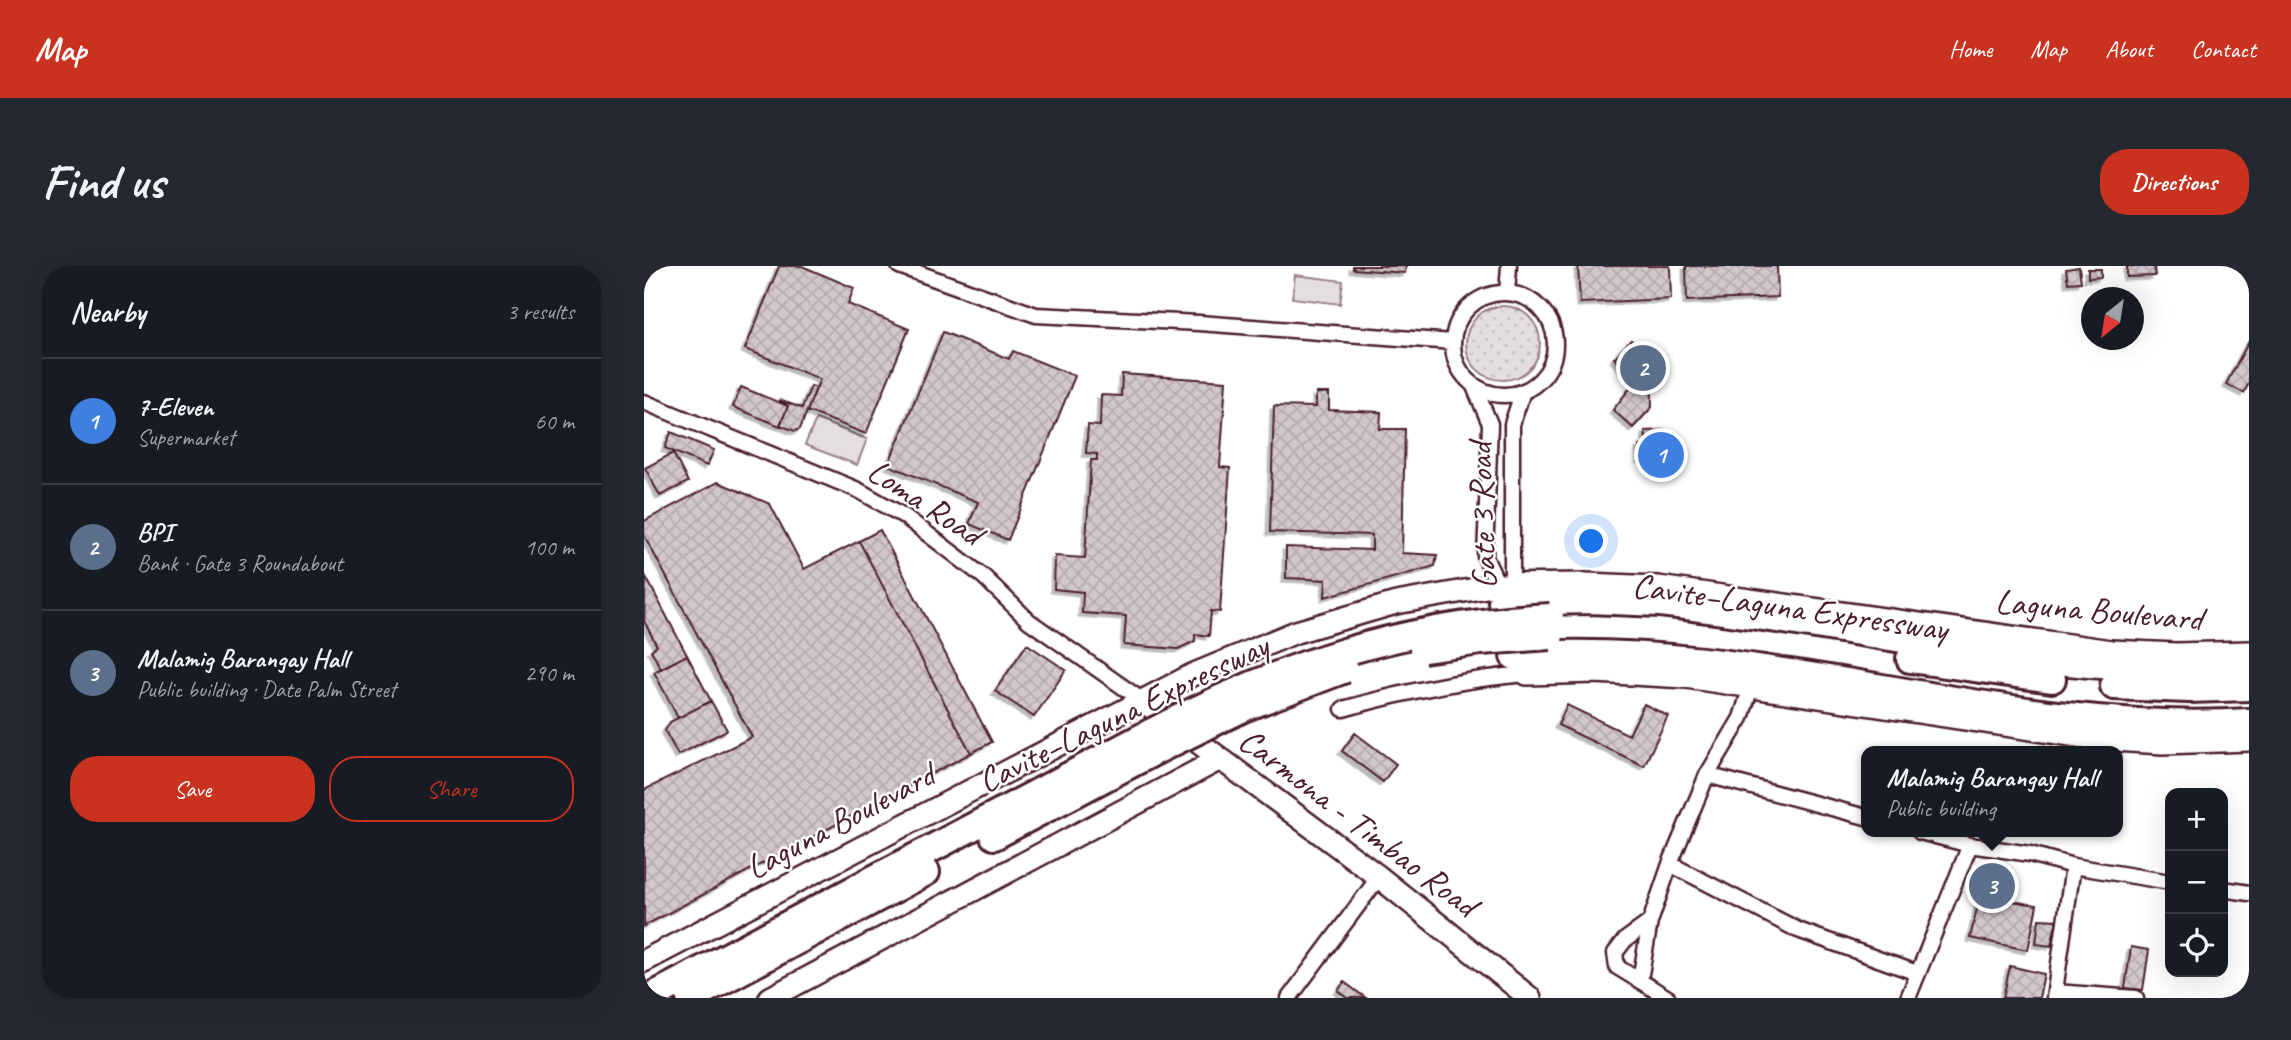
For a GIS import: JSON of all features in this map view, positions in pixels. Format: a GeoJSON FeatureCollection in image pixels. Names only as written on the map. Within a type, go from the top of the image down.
{"type":"FeatureCollection","features":[{"type":"Feature","properties":{"kind":"highway"},"geometry":{"type":"LineString","coordinates":[[1507,593],[1683,605],[2112,668],[2182,671],[2249,668]]}},
{"type":"Feature","properties":{"kind":"highway","name":"Cavite–Laguna Expressway"},"geometry":{"type":"LineString","coordinates":[[649,998],[1156,740],[1280,692],[1375,660],[1450,645],[1615,617],[1720,627],[1863,652],[2093,684],[2189,689],[2249,687]]}},
{"type":"Feature","properties":{"kind":"highway","name":"Cavite–Laguna Expressway"},"geometry":{"type":"LineString","coordinates":[[1550,626],[1616,636],[1719,646],[2079,702],[2153,707],[2249,705]]}},
{"type":"Feature","properties":{"kind":"highway"},"geometry":{"type":"LineString","coordinates":[[1523,662],[1594,653],[1696,661],[2080,719],[2180,724],[2249,722]]}},
{"type":"Feature","properties":{"kind":"highway","name":"Cavite–Laguna Expressway"},"geometry":{"type":"LineString","coordinates":[[690,998],[1156,740]]}},
{"type":"Feature","properties":{"kind":"main road","name":"Laguna Boulevard"},"geometry":{"type":"LineString","coordinates":[[644,961],[1219,663],[1296,632],[1396,603],[1586,583],[1688,590],[2111,651],[2175,654],[2249,652]]}},
{"type":"Feature","properties":{"kind":"main road","name":"Gate 3 Road"},"geometry":{"type":"LineString","coordinates":[[1507,593],[1523,662]]}},
{"type":"Feature","properties":{"kind":"main road"},"geometry":{"type":"LineString","coordinates":[[1523,662],[1751,687],[2097,739],[2163,743],[2249,740]]}},
{"type":"Feature","properties":{"kind":"main road","name":"Carmona - Timbao Road"},"geometry":{"type":"LineString","coordinates":[[1143,702],[1379,877],[1530,998]]}},
{"type":"Feature","properties":{"kind":"main road"},"geometry":{"type":"LineString","coordinates":[[770,998],[1220,758]]}},
{"type":"Feature","properties":{"kind":"street"},"geometry":{"type":"LineString","coordinates":[[899,266],[1036,315],[1224,324],[1453,342]]}},
{"type":"Feature","properties":{"kind":"street"},"geometry":{"type":"LineString","coordinates":[[1507,293],[1508,266]]}},
{"type":"Feature","properties":{"kind":"street"},"geometry":{"type":"LineString","coordinates":[[1507,293],[1528,299],[1539,307],[1553,330],[1554,352],[1548,369],[1537,382],[1524,391],[1494,394],[1473,384],[1458,366],[1453,342],[1459,318],[1470,305],[1485,296],[1507,293]]}},
{"type":"Feature","properties":{"kind":"street","name":"Gate 3 Road"},"geometry":{"type":"LineString","coordinates":[[1473,384],[1490,424],[1485,557],[1507,593]]}},
{"type":"Feature","properties":{"kind":"street","name":"Gate 3 Road"},"geometry":{"type":"LineString","coordinates":[[1507,593],[1512,424],[1524,391]]}},
{"type":"Feature","properties":{"kind":"street","name":"Loma Road"},"geometry":{"type":"LineString","coordinates":[[644,402],[858,490],[904,516],[984,577],[1029,621],[1143,702]]}},
{"type":"Feature","properties":{"kind":"street"},"geometry":{"type":"LineString","coordinates":[[1343,709],[1523,662]]}},
{"type":"Feature","properties":{"kind":"street"},"geometry":{"type":"LineString","coordinates":[[1640,980],[1650,922],[1670,864],[1707,775],[1741,718],[1751,687]]}},
{"type":"Feature","properties":{"kind":"street"},"geometry":{"type":"LineString","coordinates":[[1707,775],[1861,816]]}},
{"type":"Feature","properties":{"kind":"street"},"geometry":{"type":"LineString","coordinates":[[1939,837],[1970,845],[2030,854],[2073,866],[2165,880]]}},
{"type":"Feature","properties":{"kind":"street"},"geometry":{"type":"LineString","coordinates":[[1908,998],[1970,845]]}},
{"type":"Feature","properties":{"kind":"street"},"geometry":{"type":"LineString","coordinates":[[1670,864],[1798,930],[1917,973]]}},
{"type":"Feature","properties":{"kind":"street"},"geometry":{"type":"LineString","coordinates":[[2073,866],[2054,995],[2136,998]]}},
{"type":"Feature","properties":{"kind":"street"},"geometry":{"type":"LineString","coordinates":[[1289,998],[1379,877]]}},
{"type":"Feature","properties":{"kind":"street"},"geometry":{"type":"LineString","coordinates":[[2228,890],[2249,893]]}},
{"type":"Feature","properties":{"kind":"street"},"geometry":{"type":"LineString","coordinates":[[1650,922],[1625,940],[1615,953],[1617,967],[1668,998]]}},
{"type":"Feature","properties":{"kind":"shaded area"},"geometry":{"type":"Polygon","coordinates":[[[1295,275],[1343,281],[1340,304],[1292,298],[1295,275]]]}},
{"type":"Feature","properties":{"kind":"shaded area"},"geometry":{"type":"Polygon","coordinates":[[[1496,306],[1510,306],[1524,312],[1534,322],[1540,343],[1534,364],[1524,374],[1510,380],[1496,380],[1482,374],[1472,364],[1466,350],[1466,336],[1472,322],[1482,312],[1496,306]]]}},
{"type":"Feature","properties":{"kind":"shaded area"},"geometry":{"type":"Polygon","coordinates":[[[816,419],[867,439],[857,465],[805,445],[816,419]]]}},
{"type":"Feature","properties":{"kind":"building"},"geometry":{"type":"Polygon","coordinates":[[[779,266],[802,266],[854,288],[848,304],[909,329],[866,434],[807,411],[820,379],[745,349],[779,266]]]}},
{"type":"Feature","properties":{"kind":"building"},"geometry":{"type":"Polygon","coordinates":[[[1353,266],[1406,266],[1405,273],[1353,269],[1353,266]]]}},
{"type":"Feature","properties":{"kind":"building"},"geometry":{"type":"Polygon","coordinates":[[[1578,266],[1670,266],[1671,299],[1580,303],[1578,266]]]}},
{"type":"Feature","properties":{"kind":"building"},"geometry":{"type":"Polygon","coordinates":[[[1686,266],[1777,266],[1778,297],[1687,301],[1686,266]]]}},
{"type":"Feature","properties":{"kind":"building"},"geometry":{"type":"Polygon","coordinates":[[[2127,266],[2154,266],[2155,276],[2127,277],[2127,266]]]}},
{"type":"Feature","properties":{"kind":"building"},"geometry":{"type":"Polygon","coordinates":[[[2079,267],[2081,282],[2068,283],[2066,269],[2079,267]]]}},
{"type":"Feature","properties":{"kind":"building"},"geometry":{"type":"Polygon","coordinates":[[[2088,269],[2101,269],[2101,277],[2088,278],[2088,269]]]}},
{"type":"Feature","properties":{"kind":"building"},"geometry":{"type":"Polygon","coordinates":[[[943,332],[1009,359],[1013,351],[1075,376],[1008,540],[969,524],[978,502],[888,465],[943,332]]]}},
{"type":"Feature","properties":{"kind":"building"},"geometry":{"type":"Polygon","coordinates":[[[1631,340],[1651,357],[1652,407],[1633,428],[1613,410],[1634,383],[1614,358],[1631,340]]]}},
{"type":"Feature","properties":{"kind":"building"},"geometry":{"type":"Polygon","coordinates":[[[2249,341],[2249,383],[2244,393],[2226,384],[2249,341]]]}},
{"type":"Feature","properties":{"kind":"building"},"geometry":{"type":"Polygon","coordinates":[[[1122,374],[1226,381],[1220,467],[1230,468],[1220,612],[1211,611],[1209,636],[1195,634],[1195,641],[1178,649],[1124,645],[1126,616],[1082,613],[1083,592],[1054,589],[1055,556],[1085,558],[1091,460],[1097,460],[1097,454],[1086,453],[1088,425],[1100,426],[1101,395],[1121,396],[1122,374]]]}},
{"type":"Feature","properties":{"kind":"building"},"geometry":{"type":"Polygon","coordinates":[[[811,386],[816,388],[800,429],[795,431],[780,425],[788,406],[779,400],[802,408],[811,386]]]}},
{"type":"Feature","properties":{"kind":"building"},"geometry":{"type":"Polygon","coordinates":[[[741,387],[788,406],[780,426],[733,407],[741,387]]]}},
{"type":"Feature","properties":{"kind":"building"},"geometry":{"type":"Polygon","coordinates":[[[1316,393],[1329,393],[1329,410],[1381,412],[1380,429],[1405,429],[1402,553],[1437,555],[1435,566],[1325,597],[1326,580],[1286,578],[1286,547],[1372,550],[1372,535],[1270,532],[1274,406],[1316,407],[1316,393]]]}},
{"type":"Feature","properties":{"kind":"building"},"geometry":{"type":"Polygon","coordinates":[[[1663,430],[1664,460],[1640,460],[1639,446],[1647,445],[1645,431],[1663,430]]]}},
{"type":"Feature","properties":{"kind":"building"},"geometry":{"type":"Polygon","coordinates":[[[671,432],[714,450],[707,466],[665,448],[671,432]]]}},
{"type":"Feature","properties":{"kind":"building"},"geometry":{"type":"Polygon","coordinates":[[[673,453],[688,482],[660,496],[645,468],[673,453]]]}},
{"type":"Feature","properties":{"kind":"building"},"geometry":{"type":"Polygon","coordinates":[[[718,482],[770,504],[804,569],[859,541],[971,753],[644,926],[644,790],[752,737],[644,535],[644,521],[718,482]]]}},
{"type":"Feature","properties":{"kind":"building"},"geometry":{"type":"Polygon","coordinates":[[[880,530],[992,742],[971,753],[859,541],[880,530]]]}},
{"type":"Feature","properties":{"kind":"building"},"geometry":{"type":"Polygon","coordinates":[[[646,577],[687,655],[661,669],[651,650],[657,646],[644,621],[646,577]]]}},
{"type":"Feature","properties":{"kind":"building"},"geometry":{"type":"Polygon","coordinates":[[[1027,644],[1066,670],[1034,717],[995,691],[1027,644]]]}},
{"type":"Feature","properties":{"kind":"building"},"geometry":{"type":"Polygon","coordinates":[[[687,655],[711,701],[678,718],[654,672],[687,655]]]}},
{"type":"Feature","properties":{"kind":"building"},"geometry":{"type":"Polygon","coordinates":[[[711,701],[727,730],[678,755],[665,731],[670,722],[711,701]]]}},
{"type":"Feature","properties":{"kind":"building"},"geometry":{"type":"Polygon","coordinates":[[[1644,704],[1668,716],[1644,766],[1558,725],[1567,705],[1629,735],[1644,704]]]}},
{"type":"Feature","properties":{"kind":"building"},"geometry":{"type":"Polygon","coordinates":[[[1355,733],[1396,764],[1383,782],[1342,751],[1355,733]]]}},
{"type":"Feature","properties":{"kind":"building"},"geometry":{"type":"Polygon","coordinates":[[[1983,875],[2004,878],[2001,897],[1980,893],[1983,875]]]}},
{"type":"Feature","properties":{"kind":"building"},"geometry":{"type":"Polygon","coordinates":[[[1980,896],[2037,905],[2028,950],[1970,938],[1980,896]]]}},
{"type":"Feature","properties":{"kind":"building"},"geometry":{"type":"Polygon","coordinates":[[[2039,919],[2057,920],[2051,946],[2036,944],[2039,919]]]}},
{"type":"Feature","properties":{"kind":"building"},"geometry":{"type":"Polygon","coordinates":[[[2131,947],[2149,950],[2143,990],[2125,988],[2131,947]]]}},
{"type":"Feature","properties":{"kind":"building"},"geometry":{"type":"Polygon","coordinates":[[[2010,966],[2044,974],[2039,998],[2003,998],[2010,966]]]}},
{"type":"Feature","properties":{"kind":"building"},"geometry":{"type":"Polygon","coordinates":[[[1344,982],[1366,998],[1348,998],[1338,991],[1344,982]]]}},
{"type":"Feature","properties":{"kind":"place","name":"BPI"},"geometry":{"type":"Point","coordinates":[1643,368]}},
{"type":"Feature","properties":{"kind":"place","name":"7-Eleven"},"geometry":{"type":"Point","coordinates":[1661,455]}},
{"type":"Feature","properties":{"kind":"place","name":"Malamig Barangay Hall"},"geometry":{"type":"Point","coordinates":[1992,886]}}]}
